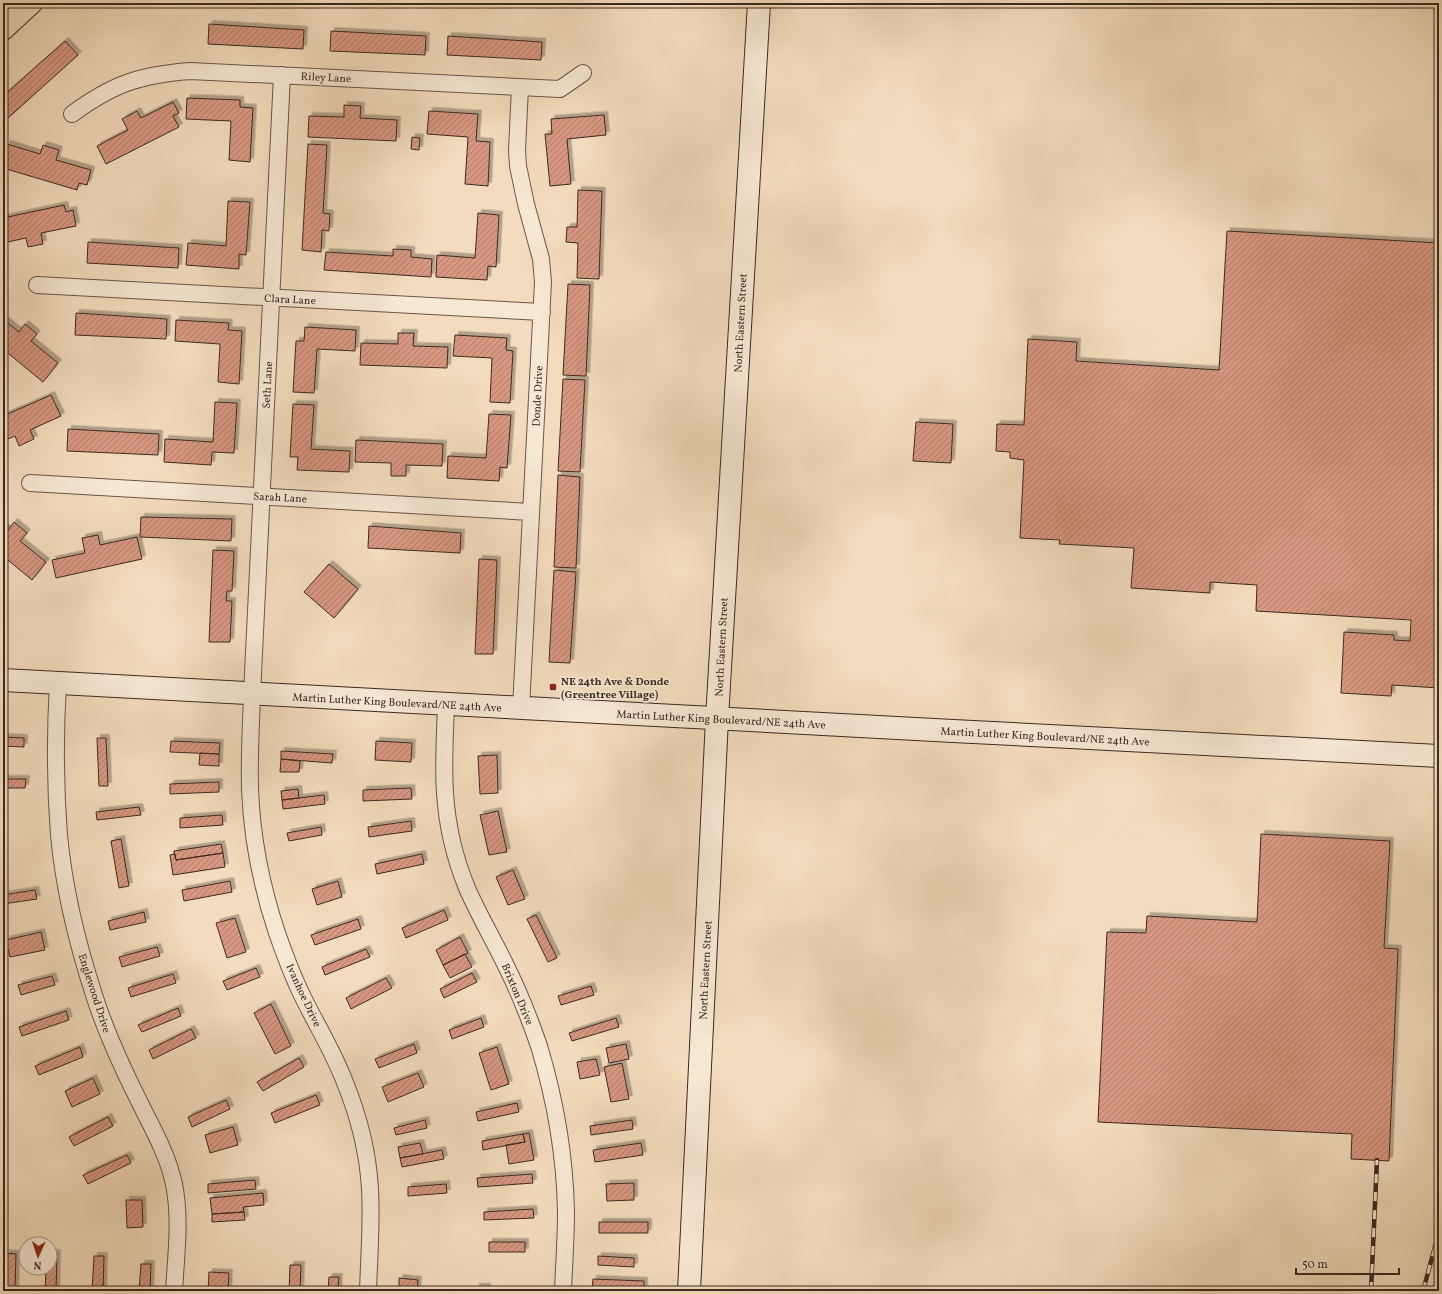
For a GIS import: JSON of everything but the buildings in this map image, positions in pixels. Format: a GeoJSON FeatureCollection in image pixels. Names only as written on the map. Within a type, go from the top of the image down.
{"type":"FeatureCollection","features":[{"type":"Feature","properties":{"kind":"main road"},"geometry":{"type":"LineString","coordinates":[[3,29],[31,3]]}},
{"type":"Feature","properties":{"kind":"main road","name":"North Eastern Street"},"geometry":{"type":"LineString","coordinates":[[690,1291],[717,719],[759,3]]}},
{"type":"Feature","properties":{"kind":"main road","name":"Martin Luther King Boulevard/NE 24th Ave"},"geometry":{"type":"LineString","coordinates":[[3,680],[446,705],[1439,756]]}},
{"type":"Feature","properties":{"kind":"street","name":"Riley Lane"},"geometry":{"type":"LineString","coordinates":[[72,114],[90,100],[110,89],[128,82],[151,76],[190,71],[560,89],[583,73]]}},
{"type":"Feature","properties":{"kind":"street","name":"Seth Lane"},"geometry":{"type":"LineString","coordinates":[[252,694],[282,75]]}},
{"type":"Feature","properties":{"kind":"street","name":"Donde Drive"},"geometry":{"type":"LineString","coordinates":[[520,87],[518,166],[526,204],[541,259],[543,282],[521,708]]}},
{"type":"Feature","properties":{"kind":"street","name":"Clara Lane"},"geometry":{"type":"LineString","coordinates":[[37,286],[542,312]]}},
{"type":"Feature","properties":{"kind":"street","name":"Sarah Lane"},"geometry":{"type":"LineString","coordinates":[[30,483],[531,512]]}},
{"type":"Feature","properties":{"kind":"street","name":"Englewood Drive"},"geometry":{"type":"LineString","coordinates":[[58,683],[55,736],[56,789],[59,836],[65,883],[84,964],[108,1037],[134,1092],[160,1141],[168,1161],[174,1184],[178,1224],[174,1291]]}},
{"type":"Feature","properties":{"kind":"street","name":"Ivanhoe Drive"},"geometry":{"type":"LineString","coordinates":[[252,694],[250,790],[253,827],[260,868],[275,926],[288,962],[300,990],[333,1056],[356,1112],[364,1146],[370,1188],[371,1224],[368,1291]]}},
{"type":"Feature","properties":{"kind":"street","name":"Brixton Drive"},"geometry":{"type":"LineString","coordinates":[[446,705],[444,760],[445,794],[450,826],[458,860],[467,887],[509,971],[528,1015],[539,1047],[554,1110],[563,1169],[566,1211],[563,1291]]}},
{"type":"Feature","properties":{"kind":"railway"},"geometry":{"type":"LineString","coordinates":[[1371,1291],[1377,1160]]}},
{"type":"Feature","properties":{"kind":"railway"},"geometry":{"type":"LineString","coordinates":[[1423,1291],[1439,1232]]}},
{"type":"Feature","properties":{"kind":"place","name":"NE 24th Ave & Donde (Greentree Village)"},"geometry":{"type":"Point","coordinates":[553,687]}}]}
